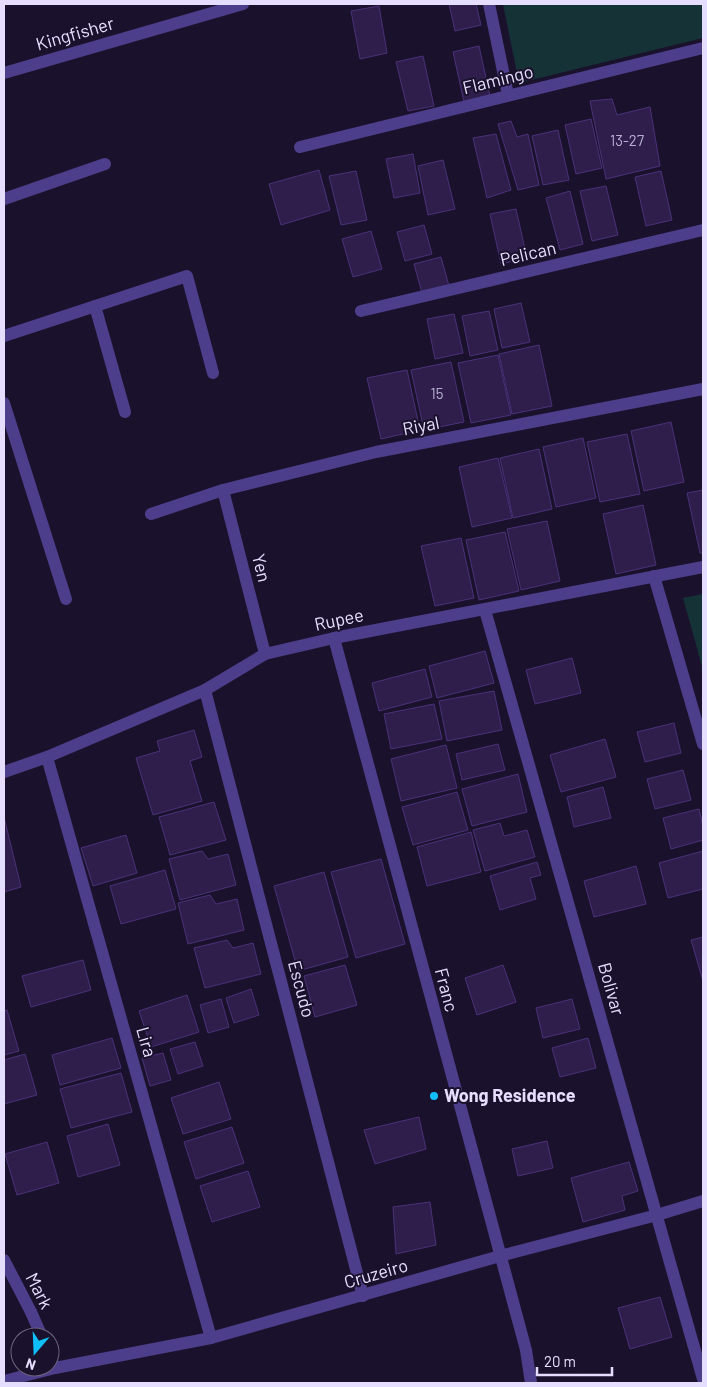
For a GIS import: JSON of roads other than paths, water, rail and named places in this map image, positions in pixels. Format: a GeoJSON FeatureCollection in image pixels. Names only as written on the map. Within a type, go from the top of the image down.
{"type":"FeatureCollection","features":[{"type":"Feature","properties":{"kind":"street","name":"Kingfisher"},"geometry":{"type":"LineString","coordinates":[[4,73],[243,4]]}},
{"type":"Feature","properties":{"kind":"street"},"geometry":{"type":"LineString","coordinates":[[489,4],[508,95]]}},
{"type":"Feature","properties":{"kind":"street","name":"Flamingo"},"geometry":{"type":"LineString","coordinates":[[300,147],[703,48]]}},
{"type":"Feature","properties":{"kind":"street"},"geometry":{"type":"LineString","coordinates":[[4,199],[105,164]]}},
{"type":"Feature","properties":{"kind":"street","name":"Pelican"},"geometry":{"type":"LineString","coordinates":[[361,312],[703,230]]}},
{"type":"Feature","properties":{"kind":"street"},"geometry":{"type":"LineString","coordinates":[[4,336],[188,276],[213,373]]}},
{"type":"Feature","properties":{"kind":"street"},"geometry":{"type":"LineString","coordinates":[[95,306],[125,412]]}},
{"type":"Feature","properties":{"kind":"street","name":"Riyal"},"geometry":{"type":"LineString","coordinates":[[151,514],[223,490],[376,452],[703,389]]}},
{"type":"Feature","properties":{"kind":"street"},"geometry":{"type":"LineString","coordinates":[[4,403],[66,600]]}},
{"type":"Feature","properties":{"kind":"street","name":"Yen"},"geometry":{"type":"LineString","coordinates":[[223,490],[265,654]]}},
{"type":"Feature","properties":{"kind":"street","name":"Rupee"},"geometry":{"type":"LineString","coordinates":[[4,772],[47,757],[205,690],[265,654],[334,638],[703,567]]}},
{"type":"Feature","properties":{"kind":"street"},"geometry":{"type":"LineString","coordinates":[[654,576],[703,744]]}},
{"type":"Feature","properties":{"kind":"street","name":"Bolivar"},"geometry":{"type":"LineString","coordinates":[[485,610],[703,1379]]}},
{"type":"Feature","properties":{"kind":"street","name":"Franc"},"geometry":{"type":"LineString","coordinates":[[334,638],[526,1350],[528,1382]]}},
{"type":"Feature","properties":{"kind":"street","name":"Escudo"},"geometry":{"type":"LineString","coordinates":[[205,690],[363,1296]]}},
{"type":"Feature","properties":{"kind":"street","name":"Lira"},"geometry":{"type":"LineString","coordinates":[[47,757],[211,1338]]}},
{"type":"Feature","properties":{"kind":"street","name":"Cruzeiro"},"geometry":{"type":"LineString","coordinates":[[60,1361],[211,1338],[703,1201]]}},
{"type":"Feature","properties":{"kind":"street","name":"Mark"},"geometry":{"type":"LineString","coordinates":[[4,1260],[38,1327]]}},
{"type":"Feature","properties":{"kind":"place","name":"Wong Residence"},"geometry":{"type":"Point","coordinates":[434,1096]}}]}
